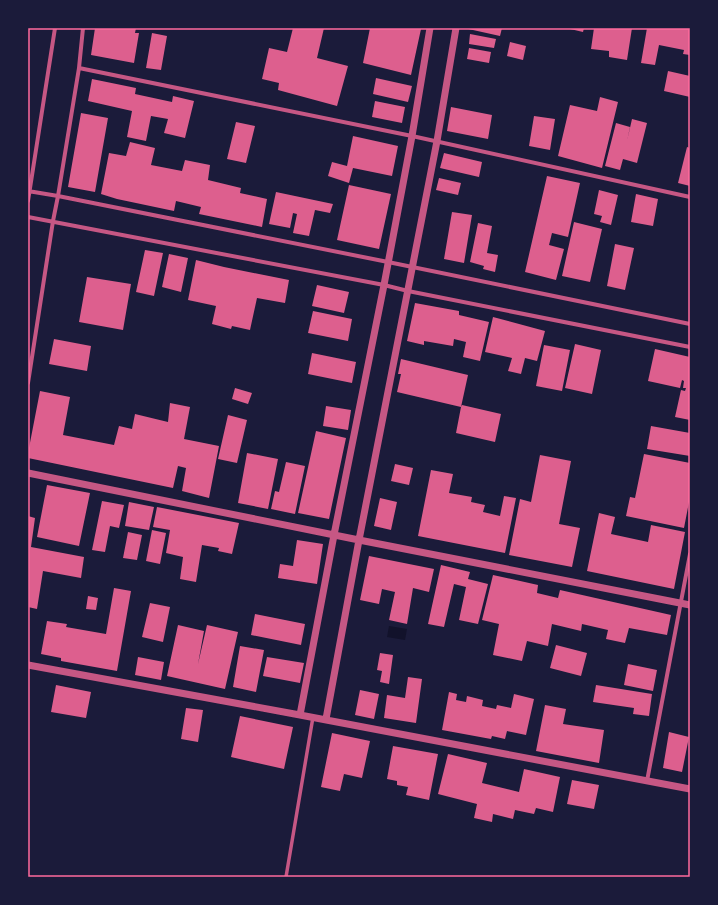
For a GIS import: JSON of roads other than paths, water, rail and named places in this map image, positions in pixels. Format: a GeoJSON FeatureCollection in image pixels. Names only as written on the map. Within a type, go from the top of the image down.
{"type":"FeatureCollection","features":[{"type":"Feature","properties":{"kind":"street"},"geometry":{"type":"LineString","coordinates":[[28,201],[55,28]]}},
{"type":"Feature","properties":{"kind":"street"},"geometry":{"type":"LineString","coordinates":[[28,383],[53,221],[79,68],[84,28]]}},
{"type":"Feature","properties":{"kind":"street"},"geometry":{"type":"LineString","coordinates":[[300,715],[384,285],[412,136],[430,28]]}},
{"type":"Feature","properties":{"kind":"street"},"geometry":{"type":"LineString","coordinates":[[326,720],[359,540],[437,141],[456,28]]}},
{"type":"Feature","properties":{"kind":"street"},"geometry":{"type":"LineString","coordinates":[[79,68],[437,141],[690,198]]}},
{"type":"Feature","properties":{"kind":"street"},"geometry":{"type":"LineString","coordinates":[[29,191],[388,262],[690,324]]}},
{"type":"Feature","properties":{"kind":"street"},"geometry":{"type":"LineString","coordinates":[[28,217],[384,285],[690,347]]}},
{"type":"Feature","properties":{"kind":"street"},"geometry":{"type":"LineString","coordinates":[[28,473],[359,540],[690,604]]}},
{"type":"Feature","properties":{"kind":"street"},"geometry":{"type":"LineString","coordinates":[[647,781],[690,554]]}},
{"type":"Feature","properties":{"kind":"street"},"geometry":{"type":"LineString","coordinates":[[28,665],[313,717],[690,789]]}},
{"type":"Feature","properties":{"kind":"street"},"geometry":{"type":"LineString","coordinates":[[286,877],[313,717]]}}]}
